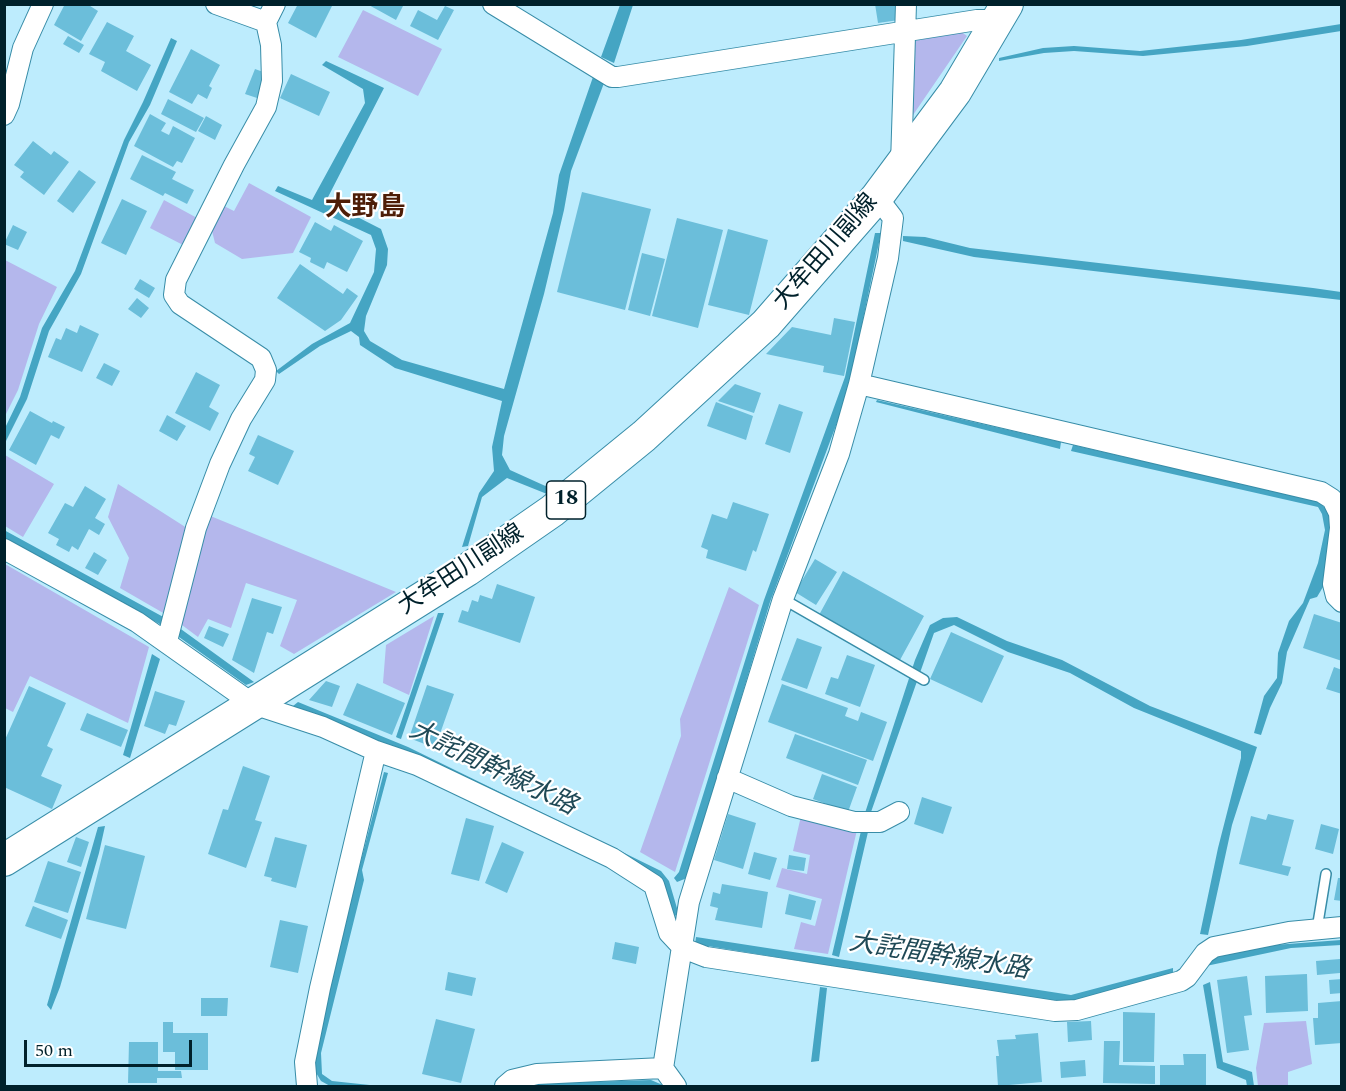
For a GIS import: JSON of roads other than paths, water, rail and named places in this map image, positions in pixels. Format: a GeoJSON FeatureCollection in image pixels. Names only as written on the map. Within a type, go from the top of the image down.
{"type":"FeatureCollection","features":[{"type":"Feature","properties":{"kind":"main road","name":"大牟田川副線"},"geometry":{"type":"LineString","coordinates":[[4,860],[467,570],[552,511],[644,436],[766,324],[876,197],[955,92],[1003,12]]}},
{"type":"Feature","properties":{"kind":"street"},"geometry":{"type":"LineString","coordinates":[[4,115],[9,104],[23,48],[43,4]]}},
{"type":"Feature","properties":{"kind":"street"},"geometry":{"type":"LineString","coordinates":[[167,641],[196,528],[220,464],[241,419],[265,380],[266,370],[261,358],[180,304],[174,295],[176,280],[266,107],[273,81],[270,13],[216,4]]}},
{"type":"Feature","properties":{"kind":"street"},"geometry":{"type":"LineString","coordinates":[[493,4],[612,77],[905,33],[977,20],[1003,12]]}},
{"type":"Feature","properties":{"kind":"street"},"geometry":{"type":"LineString","coordinates":[[901,164],[906,4]]}},
{"type":"Feature","properties":{"kind":"street"},"geometry":{"type":"LineString","coordinates":[[676,1086],[663,1068],[690,902],[783,599],[839,454],[860,384],[888,258],[893,218],[876,197]]}},
{"type":"Feature","properties":{"kind":"street"},"geometry":{"type":"LineString","coordinates":[[860,384],[1321,492],[1332,499],[1339,513],[1340,528],[1334,584],[1336,596],[1341,603]]}},
{"type":"Feature","properties":{"kind":"street"},"geometry":{"type":"LineString","coordinates":[[4,549],[137,622],[167,641],[253,704],[323,728],[431,771],[620,863],[654,885],[669,933],[683,948],[706,957],[1055,1011],[1077,1010],[1180,981],[1187,977],[1204,953],[1214,947],[1289,932],[1341,927]]}},
{"type":"Feature","properties":{"kind":"street"},"geometry":{"type":"LineString","coordinates":[[307,1086],[305,1062],[376,751]]}},
{"type":"Feature","properties":{"kind":"street"},"geometry":{"type":"LineString","coordinates":[[727,778],[791,806],[854,822],[880,822],[898,812]]}},
{"type":"Feature","properties":{"kind":"street"},"geometry":{"type":"LineString","coordinates":[[505,1086],[512,1080],[537,1074],[663,1068]]}},
{"type":"Feature","properties":{"kind":"lane"},"geometry":{"type":"LineString","coordinates":[[783,599],[924,680]]}},
{"type":"Feature","properties":{"kind":"lane"},"geometry":{"type":"LineString","coordinates":[[1317,929],[1326,874]]}},
{"type":"Feature","properties":{"kind":"district","name":"大野島"},"geometry":{"type":"Point","coordinates":[365,210]}},
{"type":"Feature","properties":{"kind":"water label","name":"大詫間幹線水路"},"geometry":{"type":"Point","coordinates":[492,770]}},
{"type":"Feature","properties":{"kind":"water label","name":"大詫間幹線水路"},"geometry":{"type":"Point","coordinates":[939,958]}}]}
